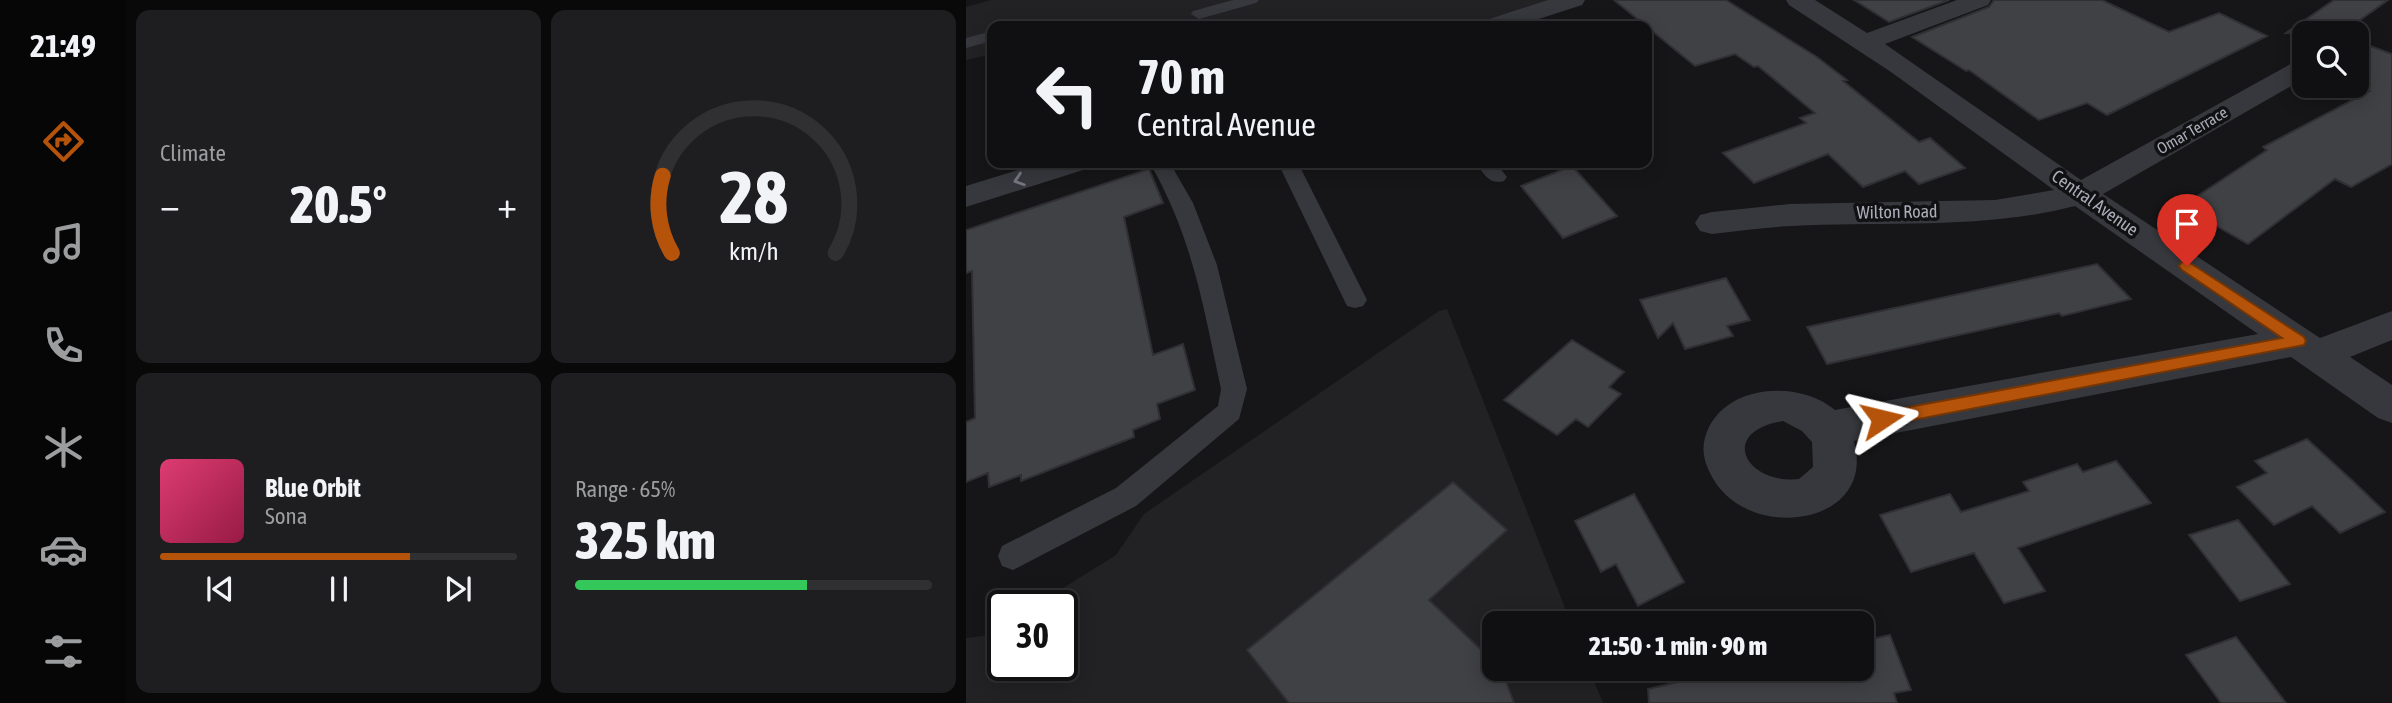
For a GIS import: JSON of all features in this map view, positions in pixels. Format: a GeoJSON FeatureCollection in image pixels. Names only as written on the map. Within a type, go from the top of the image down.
{"type":"FeatureCollection","features":[{"type":"Feature","properties":{"kind":"street"},"geometry":{"type":"LineString","coordinates":[[1508,21],[1573,0]]}},
{"type":"Feature","properties":{"kind":"street","name":"Central Avenue"},"geometry":{"type":"LineString","coordinates":[[1797,0],[1865,43],[2080,194],[2392,406]]}},
{"type":"Feature","properties":{"kind":"street"},"geometry":{"type":"LineString","coordinates":[[1865,43],[1979,0]]}},
{"type":"Feature","properties":{"kind":"street","name":"Omar Terrace"},"geometry":{"type":"LineString","coordinates":[[2080,194],[2292,74]]}},
{"type":"Feature","properties":{"kind":"street"},"geometry":{"type":"LineString","coordinates":[[966,197],[1056,168]]}},
{"type":"Feature","properties":{"kind":"street","name":"Wilton Road"},"geometry":{"type":"LineString","coordinates":[[1712,223],[1790,215],[1995,211],[2034,206],[2080,194]]}},
{"type":"Feature","properties":{"kind":"street"},"geometry":{"type":"LineString","coordinates":[[1828,429],[2308,348],[2392,325]]}},
{"type":"Feature","properties":{"kind":"lane"},"geometry":{"type":"LineString","coordinates":[[1188,0],[1202,20],[1251,0]]}},
{"type":"Feature","properties":{"kind":"lane"},"geometry":{"type":"LineString","coordinates":[[966,43],[987,37]]}},
{"type":"Feature","properties":{"kind":"lane"},"geometry":{"type":"LineString","coordinates":[[1013,556],[1126,496],[1230,411],[1234,389],[1206,265],[1183,203],[1163,168]]}},
{"type":"Feature","properties":{"kind":"lane"},"geometry":{"type":"LineString","coordinates":[[1290,168],[1355,300]]}},
{"type":"Feature","properties":{"kind":"shaded area"},"geometry":{"type":"Polygon","coordinates":[[[991,0],[1550,0],[1483,21],[987,21],[987,55],[966,60],[966,7],[991,0]]]}},
{"type":"Feature","properties":{"kind":"shaded area"},"geometry":{"type":"Polygon","coordinates":[[[1447,309],[1566,611],[1482,611],[1482,681],[1594,681],[1603,703],[966,703],[966,638],[987,635],[987,681],[1078,681],[1078,590],[1060,590],[1116,555],[1144,514],[1439,311],[1447,309]]]}},
{"type":"Feature","properties":{"kind":"building"},"geometry":{"type":"Polygon","coordinates":[[[1614,0],[1726,0],[1817,57],[1919,142],[1930,138],[1965,168],[1919,184],[1905,171],[1863,187],[1828,154],[1754,183],[1723,153],[1806,123],[1800,118],[1815,113],[1758,66],[1754,67],[1735,54],[1695,66],[1652,31],[1652,21],[1640,21],[1614,0]]]}},
{"type":"Feature","properties":{"kind":"building"},"geometry":{"type":"Polygon","coordinates":[[[1854,0],[1949,0],[1889,22],[1854,0]]]}},
{"type":"Feature","properties":{"kind":"building"},"geometry":{"type":"Polygon","coordinates":[[[1994,0],[2102,0],[2169,32],[2219,13],[2267,36],[2107,115],[2087,103],[2039,120],[1969,70],[1966,71],[1912,37],[1989,7],[1994,0]]]}},
{"type":"Feature","properties":{"kind":"building"},"geometry":{"type":"Polygon","coordinates":[[[2334,0],[2388,0],[2359,21],[2303,21],[2334,0]]]}},
{"type":"Feature","properties":{"kind":"building"},"geometry":{"type":"Polygon","coordinates":[[[2369,45],[2392,54],[2392,164],[2351,187],[2335,179],[2248,244],[2192,212],[2203,204],[2193,199],[2267,150],[2263,147],[2357,98],[2369,98],[2369,45]]]}},
{"type":"Feature","properties":{"kind":"building"},"geometry":{"type":"Polygon","coordinates":[[[1567,168],[1574,168],[1617,216],[1563,238],[1521,186],[1567,168]]]}},
{"type":"Feature","properties":{"kind":"building"},"geometry":{"type":"Polygon","coordinates":[[[1149,169],[1163,203],[1124,217],[1153,355],[1183,344],[1195,390],[1157,404],[1160,419],[1133,430],[1134,437],[1021,481],[1021,475],[989,487],[988,473],[966,482],[966,422],[975,418],[972,271],[966,273],[966,230],[1149,169]]]}},
{"type":"Feature","properties":{"kind":"building"},"geometry":{"type":"Polygon","coordinates":[[[2097,264],[2131,299],[2062,316],[2059,313],[1827,364],[1807,327],[2097,264]]]}},
{"type":"Feature","properties":{"kind":"building"},"geometry":{"type":"Polygon","coordinates":[[[1726,278],[1750,320],[1727,326],[1733,336],[1685,349],[1673,323],[1658,338],[1640,300],[1726,278]]]}},
{"type":"Feature","properties":{"kind":"building"},"geometry":{"type":"Polygon","coordinates":[[[1572,340],[1624,372],[1609,387],[1621,394],[1588,427],[1576,419],[1557,435],[1504,400],[1572,340]]]}},
{"type":"Feature","properties":{"kind":"building"},"geometry":{"type":"Polygon","coordinates":[[[2307,439],[2385,512],[2340,533],[2312,506],[2274,525],[2237,487],[2267,473],[2255,461],[2307,439]]]}},
{"type":"Feature","properties":{"kind":"building"},"geometry":{"type":"Polygon","coordinates":[[[2116,461],[2151,503],[2018,548],[2045,591],[2004,603],[1974,553],[1911,572],[1880,515],[1950,494],[1961,512],[2029,491],[2023,482],[2077,464],[2083,472],[2116,461]]]}},
{"type":"Feature","properties":{"kind":"building"},"geometry":{"type":"Polygon","coordinates":[[[1453,482],[1507,530],[1429,600],[1482,651],[1482,681],[1506,681],[1514,703],[1289,703],[1247,650],[1453,482]]]}},
{"type":"Feature","properties":{"kind":"building"},"geometry":{"type":"Polygon","coordinates":[[[1634,494],[1684,582],[1638,606],[1616,564],[1601,572],[1575,521],[1634,494]]]}},
{"type":"Feature","properties":{"kind":"building"},"geometry":{"type":"Polygon","coordinates":[[[2238,520],[2290,584],[2240,601],[2189,535],[2238,520]]]}},
{"type":"Feature","properties":{"kind":"building"},"geometry":{"type":"Polygon","coordinates":[[[1890,635],[1911,690],[1894,693],[1897,703],[1649,703],[1648,689],[1683,681],[1874,681],[1874,638],[1890,635]]]}},
{"type":"Feature","properties":{"kind":"building"},"geometry":{"type":"Polygon","coordinates":[[[2236,637],[2286,703],[2221,703],[2186,655],[2236,637]]]}},
{"type":"Feature","properties":{"kind":"route"},"geometry":{"type":"LineString","coordinates":[[1882,419],[2298,341],[2187,266]]}}]}
